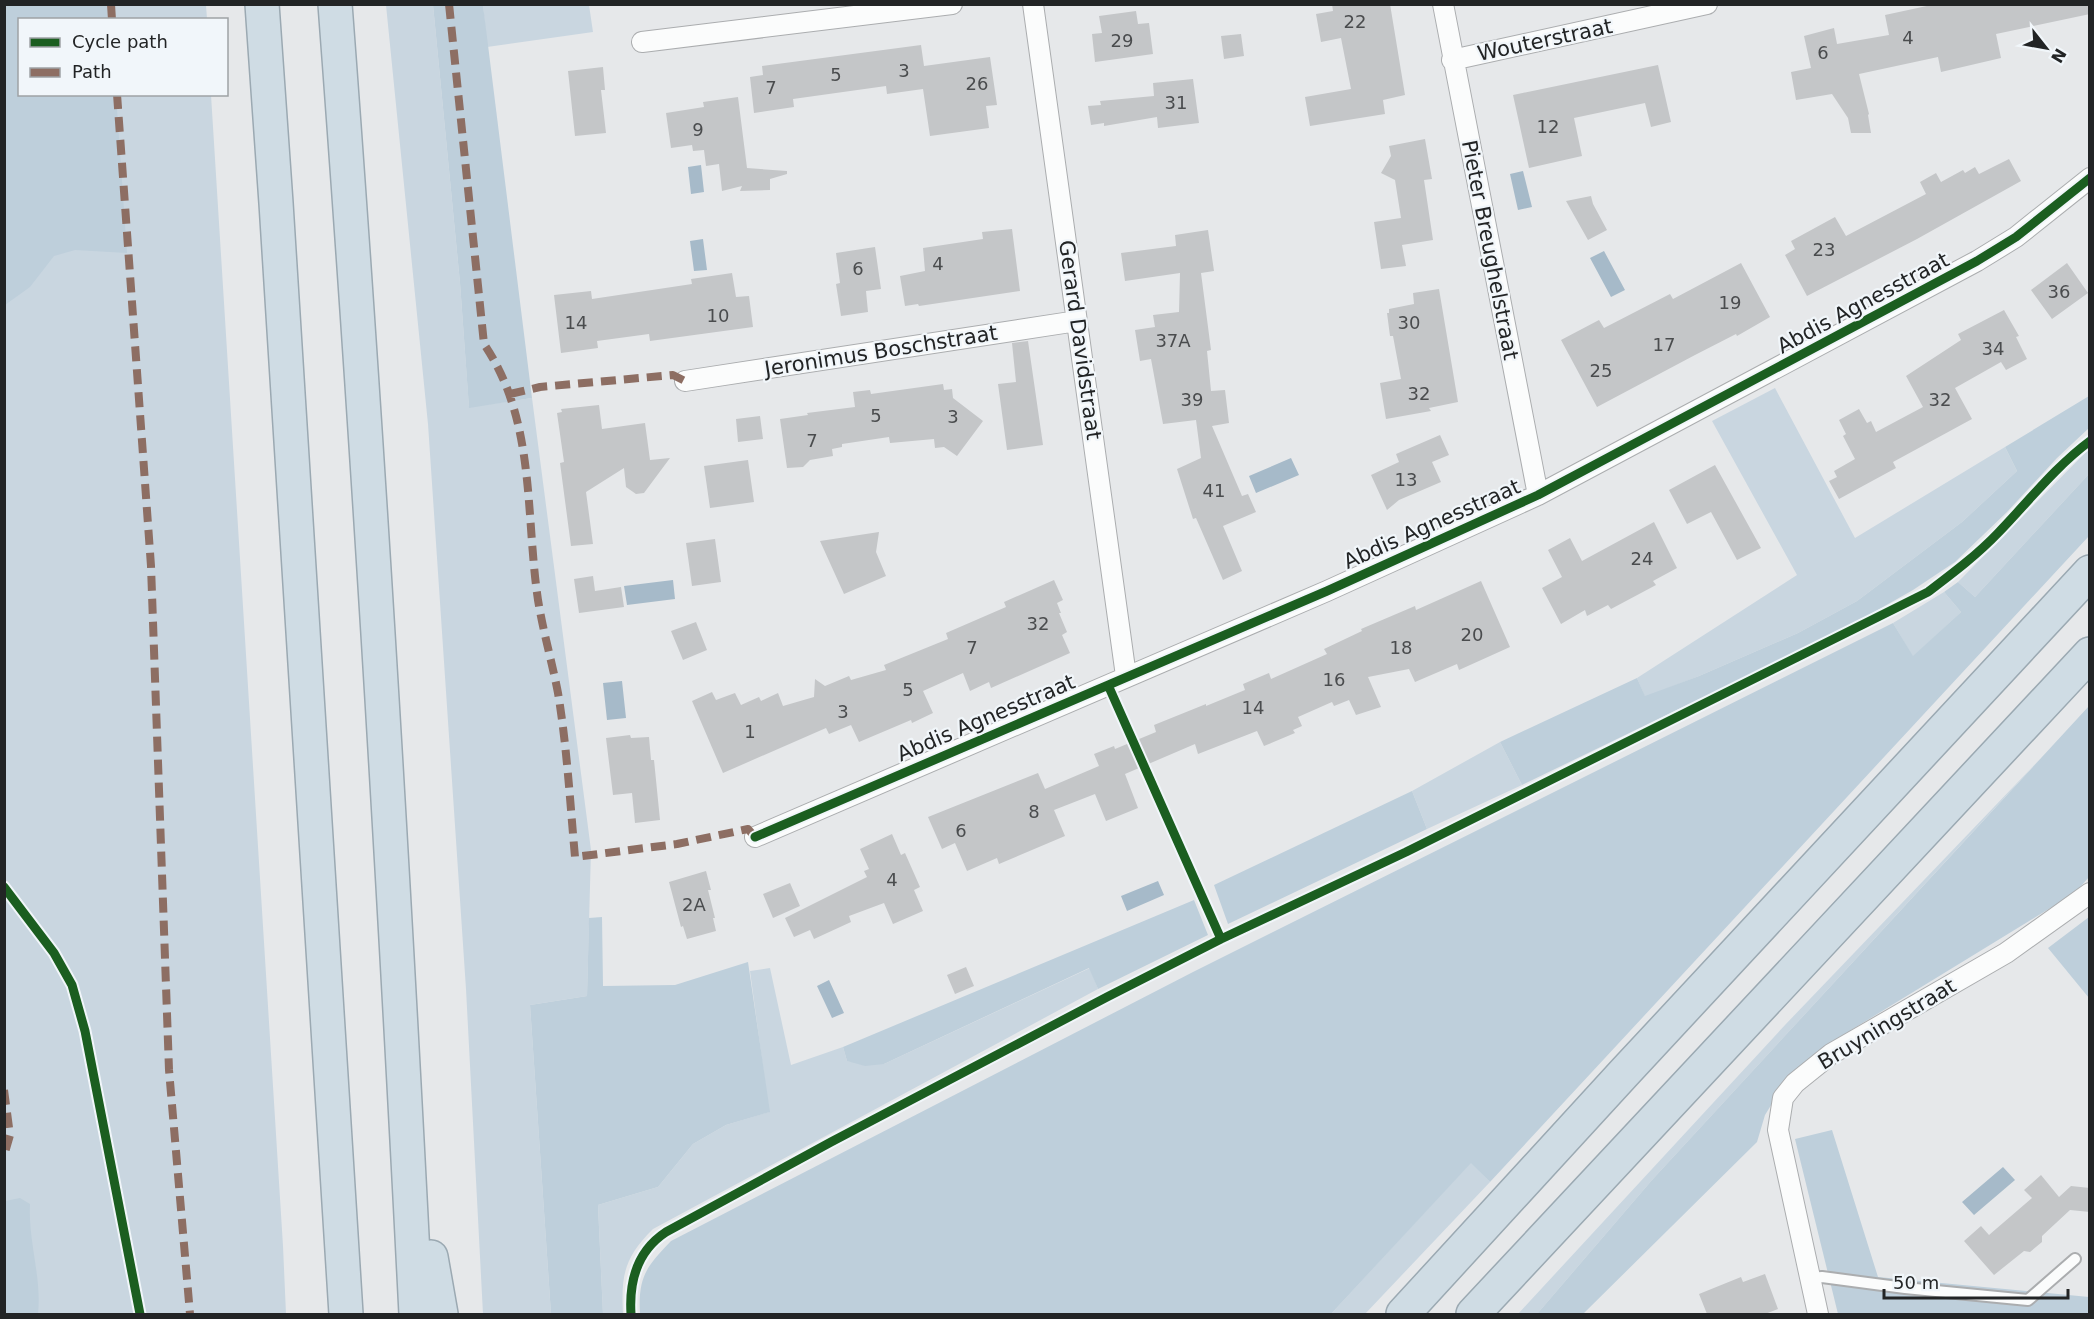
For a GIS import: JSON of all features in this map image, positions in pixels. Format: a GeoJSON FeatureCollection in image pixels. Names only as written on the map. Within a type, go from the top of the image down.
{"type":"FeatureCollection","features":[{"type":"Feature","properties":{"kind":"highway"},"geometry":{"type":"LineString","coordinates":[[262,4],[346,1314]]}},
{"type":"Feature","properties":{"kind":"highway"},"geometry":{"type":"LineString","coordinates":[[335,4],[353,242],[405,1092],[416,1314]]}},
{"type":"Feature","properties":{"kind":"highway"},"geometry":{"type":"LineString","coordinates":[[1403,1314],[2090,572]]}},
{"type":"Feature","properties":{"kind":"highway"},"geometry":{"type":"LineString","coordinates":[[1473,1314],[2090,654]]}},
{"type":"Feature","properties":{"kind":"highway"},"geometry":{"type":"LineString","coordinates":[[405,1092],[441,1314]]}},
{"type":"Feature","properties":{"kind":"street"},"geometry":{"type":"LineString","coordinates":[[642,42],[952,4]]}},
{"type":"Feature","properties":{"kind":"street","name":"Gerard Davidstraat"},"geometry":{"type":"LineString","coordinates":[[1032,4],[1126,676]]}},
{"type":"Feature","properties":{"kind":"street","name":"Pieter Breughelstraat"},"geometry":{"type":"LineString","coordinates":[[1443,4],[1452,60],[1538,495]]}},
{"type":"Feature","properties":{"kind":"street","name":"Wouterstraat"},"geometry":{"type":"LineString","coordinates":[[1452,60],[1707,4]]}},
{"type":"Feature","properties":{"kind":"street","name":"Abdis Agnesstraat"},"geometry":{"type":"LineString","coordinates":[[755,837],[1327,591],[1538,495],[1977,261],[2016,237],[2090,178]]}},
{"type":"Feature","properties":{"kind":"street","name":"Jeronimus Boschstraat"},"geometry":{"type":"LineString","coordinates":[[685,381],[1077,321]]}},
{"type":"Feature","properties":{"kind":"street","name":"Bruyningstraat"},"geometry":{"type":"LineString","coordinates":[[1818,1314],[1778,1130],[1783,1098],[1795,1083],[1831,1054],[2006,953],[2090,893]]}},
{"type":"Feature","properties":{"kind":"lane"},"geometry":{"type":"LineString","coordinates":[[1810,1278],[1822,1276],[1905,1288],[2028,1300],[2075,1259]]}},
{"type":"Feature","properties":{"kind":"shaded area"},"geometry":{"type":"Polygon","coordinates":[[[5,4],[109,5],[110,18],[18,18],[18,96],[116,96],[127,253],[75,250],[54,256],[30,287],[5,305],[5,4]]]}},
{"type":"Feature","properties":{"kind":"shaded area"},"geometry":{"type":"Polygon","coordinates":[[[5,5],[206,5],[207,18],[18,18],[18,96],[211,96],[286,1314],[5,1314],[5,5]]]}},
{"type":"Feature","properties":{"kind":"shaded area"},"geometry":{"type":"Polygon","coordinates":[[[386,5],[433,5],[460,283],[469,407],[532,398],[591,850],[587,996],[530,1005],[551,1314],[483,1314],[466,989],[428,424],[386,5]]]}},
{"type":"Feature","properties":{"kind":"shaded area"},"geometry":{"type":"Polygon","coordinates":[[[433,5],[483,5],[532,398],[469,408],[460,283],[433,5]]]}},
{"type":"Feature","properties":{"kind":"shaded area"},"geometry":{"type":"Polygon","coordinates":[[[483,5],[589,5],[593,32],[487,47],[483,5]]]}},
{"type":"Feature","properties":{"kind":"shaded area"},"geometry":{"type":"Polygon","coordinates":[[[701,165],[704,192],[691,194],[688,167],[701,165]]]}},
{"type":"Feature","properties":{"kind":"shaded area"},"geometry":{"type":"Polygon","coordinates":[[[1523,171],[1532,207],[1518,210],[1510,174],[1523,171]]]}},
{"type":"Feature","properties":{"kind":"shaded area"},"geometry":{"type":"Polygon","coordinates":[[[703,239],[707,270],[694,271],[690,241],[703,239]]]}},
{"type":"Feature","properties":{"kind":"shaded area"},"geometry":{"type":"Polygon","coordinates":[[[1604,251],[1625,290],[1611,297],[1590,258],[1604,251]]]}},
{"type":"Feature","properties":{"kind":"shaded area"},"geometry":{"type":"Polygon","coordinates":[[[1775,388],[1855,538],[2005,447],[2017,471],[1962,522],[1857,601],[1798,633],[1645,697],[1637,678],[1797,575],[1712,421],[1775,388]]]}},
{"type":"Feature","properties":{"kind":"shaded area"},"geometry":{"type":"Polygon","coordinates":[[[2089,396],[2089,428],[1955,562],[1913,590],[1844,629],[1522,785],[1500,742],[1637,678],[1645,696],[1699,676],[1798,633],[1857,601],[1962,522],[2017,471],[2005,447],[2089,396]]]}},
{"type":"Feature","properties":{"kind":"shaded area"},"geometry":{"type":"Polygon","coordinates":[[[2089,449],[2089,474],[1975,597],[1958,582],[2089,449]]]}},
{"type":"Feature","properties":{"kind":"shaded area"},"geometry":{"type":"Polygon","coordinates":[[[1291,458],[1299,475],[1256,493],[1249,476],[1291,458]]]}},
{"type":"Feature","properties":{"kind":"shaded area"},"geometry":{"type":"Polygon","coordinates":[[[2089,474],[2089,536],[1490,1182],[1471,1163],[1331,1314],[640,1314],[640,1291],[645,1273],[671,1241],[1193,972],[1893,623],[1913,656],[1961,612],[1944,592],[1958,582],[1975,597],[2089,474]]]}},
{"type":"Feature","properties":{"kind":"shaded area"},"geometry":{"type":"Polygon","coordinates":[[[673,580],[675,599],[627,605],[624,586],[673,580]]]}},
{"type":"Feature","properties":{"kind":"shaded area"},"geometry":{"type":"Polygon","coordinates":[[[1944,592],[1961,612],[1913,657],[1893,623],[1944,592]]]}},
{"type":"Feature","properties":{"kind":"shaded area"},"geometry":{"type":"Polygon","coordinates":[[[622,681],[626,718],[607,720],[603,683],[622,681]]]}},
{"type":"Feature","properties":{"kind":"shaded area"},"geometry":{"type":"Polygon","coordinates":[[[2089,706],[2089,877],[2075,893],[1825,1046],[1784,1084],[1765,1115],[1757,1142],[1583,1314],[1537,1314],[1652,1180],[2089,706]]]}},
{"type":"Feature","properties":{"kind":"shaded area"},"geometry":{"type":"Polygon","coordinates":[[[1500,742],[1522,785],[1427,829],[1412,791],[1500,742]]]}},
{"type":"Feature","properties":{"kind":"shaded area"},"geometry":{"type":"Polygon","coordinates":[[[2041,758],[1652,1180],[1537,1314],[1518,1314],[1785,1025],[2041,758]]]}},
{"type":"Feature","properties":{"kind":"shaded area"},"geometry":{"type":"Polygon","coordinates":[[[1412,791],[1427,829],[1228,924],[1214,885],[1412,791]]]}},
{"type":"Feature","properties":{"kind":"shaded area"},"geometry":{"type":"Polygon","coordinates":[[[1158,881],[1164,895],[1127,911],[1121,896],[1158,881]]]}},
{"type":"Feature","properties":{"kind":"shaded area"},"geometry":{"type":"Polygon","coordinates":[[[1194,900],[1208,935],[1098,989],[1089,968],[884,1064],[865,1066],[847,1061],[843,1047],[1194,900]]]}},
{"type":"Feature","properties":{"kind":"shaded area"},"geometry":{"type":"Polygon","coordinates":[[[602,917],[603,986],[675,985],[748,962],[770,1112],[726,1125],[693,1144],[658,1187],[598,1205],[603,1314],[551,1314],[530,1005],[587,996],[589,918],[602,917]]]}},
{"type":"Feature","properties":{"kind":"shaded area"},"geometry":{"type":"Polygon","coordinates":[[[2089,917],[2089,998],[2048,948],[2089,917]]]}},
{"type":"Feature","properties":{"kind":"shaded area"},"geometry":{"type":"Polygon","coordinates":[[[770,968],[791,1065],[843,1047],[847,1061],[884,1064],[1090,968],[1098,989],[653,1229],[636,1249],[626,1268],[623,1314],[603,1314],[598,1205],[658,1187],[693,1144],[726,1125],[769,1112],[750,971],[770,968]]]}},
{"type":"Feature","properties":{"kind":"shaded area"},"geometry":{"type":"Polygon","coordinates":[[[829,980],[844,1013],[832,1018],[817,986],[829,980]]]}},
{"type":"Feature","properties":{"kind":"shaded area"},"geometry":{"type":"Polygon","coordinates":[[[1832,1130],[1878,1277],[2089,1297],[2089,1314],[1838,1314],[1795,1139],[1832,1130]]]}},
{"type":"Feature","properties":{"kind":"shaded area"},"geometry":{"type":"Polygon","coordinates":[[[1471,1162],[1490,1182],[1365,1314],[1331,1314],[1471,1162]]]}},
{"type":"Feature","properties":{"kind":"shaded area"},"geometry":{"type":"Polygon","coordinates":[[[2003,1167],[2015,1180],[1974,1215],[1962,1202],[2003,1167]]]}},
{"type":"Feature","properties":{"kind":"shaded area"},"geometry":{"type":"Polygon","coordinates":[[[20,1198],[30,1204],[39,1300],[38,1314],[5,1314],[5,1201],[20,1198]]]}},
{"type":"Feature","properties":{"kind":"building"},"geometry":{"type":"Polygon","coordinates":[[[1332,4],[1390,4],[1405,95],[1383,100],[1385,114],[1310,126],[1305,97],[1351,89],[1341,38],[1321,42],[1316,14],[1333,11],[1332,4]]]}},
{"type":"Feature","properties":{"kind":"building"},"geometry":{"type":"Polygon","coordinates":[[[1936,4],[2090,4],[2090,14],[1996,34],[2001,58],[1941,72],[1938,57],[1859,74],[1869,114],[1871,133],[1851,133],[1848,118],[1832,94],[1796,100],[1791,72],[1811,68],[1804,36],[1834,28],[1837,44],[1889,35],[1885,15],[1936,4]]]}},
{"type":"Feature","properties":{"kind":"building"},"geometry":{"type":"Polygon","coordinates":[[[1136,11],[1138,24],[1149,23],[1153,54],[1095,62],[1092,34],[1102,33],[1099,16],[1136,11]]]}},
{"type":"Feature","properties":{"kind":"building"},"geometry":{"type":"Polygon","coordinates":[[[1241,34],[1244,56],[1224,59],[1221,36],[1241,34]]]}},
{"type":"Feature","properties":{"kind":"building"},"geometry":{"type":"Polygon","coordinates":[[[921,45],[924,66],[990,57],[997,105],[986,106],[989,128],[930,136],[923,89],[887,94],[886,86],[793,99],[794,107],[754,113],[750,77],[763,75],[762,66],[921,45]]]}},
{"type":"Feature","properties":{"kind":"building"},"geometry":{"type":"Polygon","coordinates":[[[1658,65],[1671,122],[1651,127],[1645,103],[1574,118],[1582,156],[1529,168],[1513,95],[1658,65]]]}},
{"type":"Feature","properties":{"kind":"building"},"geometry":{"type":"Polygon","coordinates":[[[603,67],[605,90],[601,90],[606,133],[575,136],[568,71],[603,67]]]}},
{"type":"Feature","properties":{"kind":"building"},"geometry":{"type":"Polygon","coordinates":[[[1193,79],[1199,123],[1158,128],[1157,117],[1104,126],[1104,123],[1091,125],[1088,106],[1101,105],[1100,101],[1154,96],[1153,83],[1193,79]]]}},
{"type":"Feature","properties":{"kind":"building"},"geometry":{"type":"Polygon","coordinates":[[[738,97],[747,168],[787,171],[787,174],[770,179],[770,190],[740,191],[742,186],[722,191],[719,164],[706,166],[704,150],[693,151],[692,145],[671,148],[666,113],[704,107],[703,102],[738,97]]]}},
{"type":"Feature","properties":{"kind":"building"},"geometry":{"type":"Polygon","coordinates":[[[1425,139],[1432,179],[1424,180],[1433,240],[1402,245],[1406,266],[1381,269],[1374,222],[1401,218],[1395,180],[1381,173],[1391,156],[1389,146],[1425,139]]]}},
{"type":"Feature","properties":{"kind":"building"},"geometry":{"type":"Polygon","coordinates":[[[2009,159],[2021,181],[1917,239],[1807,296],[1785,255],[1795,249],[1791,241],[1835,217],[1846,236],[1926,194],[1920,182],[1936,173],[1941,182],[1963,170],[1965,173],[1975,167],[1979,174],[2009,159]]]}},
{"type":"Feature","properties":{"kind":"building"},"geometry":{"type":"Polygon","coordinates":[[[1591,196],[1607,230],[1588,240],[1566,201],[1591,196]]]}},
{"type":"Feature","properties":{"kind":"building"},"geometry":{"type":"Polygon","coordinates":[[[1012,229],[1020,291],[919,306],[918,304],[905,306],[900,276],[925,271],[923,248],[983,239],[982,232],[1012,229]]]}},
{"type":"Feature","properties":{"kind":"building"},"geometry":{"type":"Polygon","coordinates":[[[1208,230],[1214,271],[1201,273],[1211,350],[1207,351],[1211,391],[1225,390],[1229,423],[1212,426],[1242,496],[1248,494],[1256,512],[1223,526],[1242,571],[1223,580],[1196,518],[1193,519],[1177,469],[1201,458],[1196,420],[1163,424],[1151,359],[1140,361],[1135,330],[1155,327],[1153,315],[1179,312],[1180,273],[1125,281],[1121,253],[1176,246],[1175,235],[1208,230]]]}},
{"type":"Feature","properties":{"kind":"building"},"geometry":{"type":"Polygon","coordinates":[[[875,247],[881,289],[866,291],[868,312],[841,316],[836,284],[840,283],[836,253],[875,247]]]}},
{"type":"Feature","properties":{"kind":"building"},"geometry":{"type":"Polygon","coordinates":[[[1741,263],[1770,317],[1597,407],[1561,340],[1599,320],[1604,328],[1670,294],[1673,299],[1741,263]]]}},
{"type":"Feature","properties":{"kind":"building"},"geometry":{"type":"Polygon","coordinates":[[[2067,263],[2088,293],[2052,319],[2031,290],[2067,263]]]}},
{"type":"Feature","properties":{"kind":"building"},"geometry":{"type":"Polygon","coordinates":[[[732,273],[736,297],[749,296],[753,327],[650,341],[649,334],[597,341],[598,348],[561,353],[554,295],[591,291],[592,299],[692,284],[691,279],[732,273]]]}},
{"type":"Feature","properties":{"kind":"building"},"geometry":{"type":"Polygon","coordinates":[[[1439,289],[1458,402],[1429,408],[1431,411],[1386,419],[1380,383],[1401,379],[1393,336],[1390,336],[1387,313],[1389,309],[1414,304],[1413,293],[1439,289]]]}},
{"type":"Feature","properties":{"kind":"building"},"geometry":{"type":"Polygon","coordinates":[[[2004,310],[2019,336],[2016,337],[2027,359],[2006,370],[2001,362],[1955,388],[1972,419],[1893,462],[1896,468],[1839,499],[1829,481],[1837,477],[1834,471],[1855,459],[1843,436],[1846,434],[1839,420],[1859,409],[1867,423],[1871,421],[1876,432],[1923,407],[1906,376],[1961,340],[1958,334],[2004,310]]]}},
{"type":"Feature","properties":{"kind":"building"},"geometry":{"type":"Polygon","coordinates":[[[1028,341],[1043,445],[1007,450],[998,384],[1016,382],[1012,343],[1028,341]]]}},
{"type":"Feature","properties":{"kind":"building"},"geometry":{"type":"Polygon","coordinates":[[[943,384],[944,390],[952,389],[953,398],[983,421],[957,456],[944,447],[935,448],[934,439],[890,443],[889,437],[842,444],[842,447],[832,449],[833,456],[810,460],[803,467],[787,468],[780,419],[855,407],[853,392],[870,390],[871,394],[943,384]]]}},
{"type":"Feature","properties":{"kind":"building"},"geometry":{"type":"Polygon","coordinates":[[[599,405],[602,429],[645,423],[650,460],[670,458],[644,493],[636,494],[626,487],[624,468],[586,492],[593,544],[571,546],[560,463],[564,462],[557,413],[562,412],[561,409],[599,405]]]}},
{"type":"Feature","properties":{"kind":"building"},"geometry":{"type":"Polygon","coordinates":[[[760,416],[763,439],[738,442],[736,419],[760,416]]]}},
{"type":"Feature","properties":{"kind":"building"},"geometry":{"type":"Polygon","coordinates":[[[1440,435],[1449,455],[1432,462],[1441,482],[1399,500],[1387,510],[1371,475],[1399,462],[1396,454],[1440,435]]]}},
{"type":"Feature","properties":{"kind":"building"},"geometry":{"type":"Polygon","coordinates":[[[748,460],[754,502],[710,508],[704,466],[748,460]]]}},
{"type":"Feature","properties":{"kind":"building"},"geometry":{"type":"Polygon","coordinates":[[[1715,465],[1761,548],[1737,560],[1711,512],[1687,524],[1669,490],[1715,465]]]}},
{"type":"Feature","properties":{"kind":"building"},"geometry":{"type":"Polygon","coordinates":[[[1654,522],[1677,568],[1653,581],[1656,585],[1611,609],[1608,605],[1587,616],[1585,610],[1561,624],[1542,588],[1562,577],[1548,550],[1570,538],[1582,561],[1654,522]]]}},
{"type":"Feature","properties":{"kind":"building"},"geometry":{"type":"Polygon","coordinates":[[[879,532],[876,552],[886,576],[844,594],[820,541],[879,532]]]}},
{"type":"Feature","properties":{"kind":"building"},"geometry":{"type":"Polygon","coordinates":[[[715,539],[721,582],[692,586],[686,543],[715,539]]]}},
{"type":"Feature","properties":{"kind":"building"},"geometry":{"type":"Polygon","coordinates":[[[593,576],[595,591],[621,587],[624,607],[579,613],[574,579],[593,576]]]}},
{"type":"Feature","properties":{"kind":"building"},"geometry":{"type":"Polygon","coordinates":[[[1054,580],[1063,600],[1057,603],[1067,632],[1062,635],[1070,653],[991,688],[989,682],[970,691],[963,673],[923,691],[933,713],[912,723],[911,720],[859,742],[851,725],[829,734],[826,728],[723,773],[692,701],[712,692],[716,700],[735,693],[741,705],[759,697],[761,701],[778,693],[783,706],[814,697],[815,679],[825,686],[849,676],[851,680],[886,670],[884,665],[948,639],[946,633],[1006,607],[1004,602],[1054,580]]]}},
{"type":"Feature","properties":{"kind":"building"},"geometry":{"type":"Polygon","coordinates":[[[1481,581],[1510,647],[1459,670],[1457,664],[1415,682],[1409,669],[1368,677],[1381,707],[1356,715],[1349,700],[1334,706],[1332,702],[1298,717],[1302,726],[1293,730],[1295,733],[1264,746],[1257,731],[1198,754],[1195,744],[1125,774],[1138,808],[1106,821],[1095,794],[1054,810],[1065,836],[999,864],[997,858],[967,871],[955,843],[942,849],[928,817],[1038,773],[1045,789],[1099,766],[1094,754],[1114,746],[1115,749],[1156,732],[1154,725],[1245,690],[1243,684],[1269,673],[1271,679],[1327,654],[1324,649],[1362,631],[1361,629],[1415,606],[1416,610],[1481,581]]]}},
{"type":"Feature","properties":{"kind":"building"},"geometry":{"type":"Polygon","coordinates":[[[696,622],[707,650],[683,660],[671,631],[696,622]]]}},
{"type":"Feature","properties":{"kind":"building"},"geometry":{"type":"Polygon","coordinates":[[[630,735],[631,738],[649,737],[651,760],[654,760],[660,820],[635,823],[632,793],[613,795],[606,738],[630,735]]]}},
{"type":"Feature","properties":{"kind":"building"},"geometry":{"type":"Polygon","coordinates":[[[892,834],[901,855],[905,853],[920,887],[914,890],[923,911],[893,924],[884,903],[849,916],[851,922],[814,939],[810,930],[794,937],[785,918],[867,877],[864,871],[869,869],[860,849],[892,834]]]}},
{"type":"Feature","properties":{"kind":"building"},"geometry":{"type":"Polygon","coordinates":[[[706,871],[711,890],[708,890],[716,931],[687,939],[683,926],[681,927],[669,882],[706,871]]]}},
{"type":"Feature","properties":{"kind":"building"},"geometry":{"type":"Polygon","coordinates":[[[790,883],[800,906],[773,918],[763,894],[790,883]]]}},
{"type":"Feature","properties":{"kind":"building"},"geometry":{"type":"Polygon","coordinates":[[[966,967],[974,986],[955,994],[947,975],[966,967]]]}},
{"type":"Feature","properties":{"kind":"building"},"geometry":{"type":"Polygon","coordinates":[[[2041,1175],[2059,1197],[2071,1186],[2090,1188],[2090,1212],[2070,1210],[2042,1236],[2042,1242],[2030,1252],[2024,1251],[1994,1275],[1964,1241],[1981,1226],[1989,1235],[2032,1198],[2024,1190],[2041,1175]]]}},
{"type":"Feature","properties":{"kind":"building"},"geometry":{"type":"Polygon","coordinates":[[[1765,1274],[1778,1309],[1765,1314],[1707,1314],[1699,1294],[1741,1277],[1743,1282],[1765,1274]]]}},
{"type":"Feature","properties":{"kind":"marked path"},"geometry":{"type":"LineString","coordinates":[[111,4],[112,18]]}},
{"type":"Feature","properties":{"kind":"marked path"},"geometry":{"type":"LineString","coordinates":[[449,4],[484,344],[501,373],[513,404],[521,436],[538,600],[558,693],[564,734],[575,857],[677,844],[748,829],[755,837]]}},
{"type":"Feature","properties":{"kind":"marked path"},"geometry":{"type":"LineString","coordinates":[[117,96],[151,566],[169,1070],[190,1314]]}},
{"type":"Feature","properties":{"kind":"marked path"},"geometry":{"type":"LineString","coordinates":[[510,394],[540,387],[673,375],[685,381]]}},
{"type":"Feature","properties":{"kind":"marked path"},"geometry":{"type":"LineString","coordinates":[[4,1090],[10,1135],[4,1156]]}},
{"type":"Feature","properties":{"kind":"cycle path"},"geometry":{"type":"LineString","coordinates":[[755,837],[1327,591],[1538,495],[1977,261],[2016,237],[2090,178]]}},
{"type":"Feature","properties":{"kind":"cycle path"},"geometry":{"type":"LineString","coordinates":[[631,1314],[632,1290],[637,1268],[648,1248],[666,1232],[831,1142],[1221,939],[1406,852],[1928,592],[1982,549],[2054,473],[2090,441]]}},
{"type":"Feature","properties":{"kind":"cycle path"},"geometry":{"type":"LineString","coordinates":[[1108,685],[1221,939]]}},
{"type":"Feature","properties":{"kind":"cycle path"},"geometry":{"type":"LineString","coordinates":[[4,887],[54,953],[72,985],[85,1031],[140,1314]]}}]}
